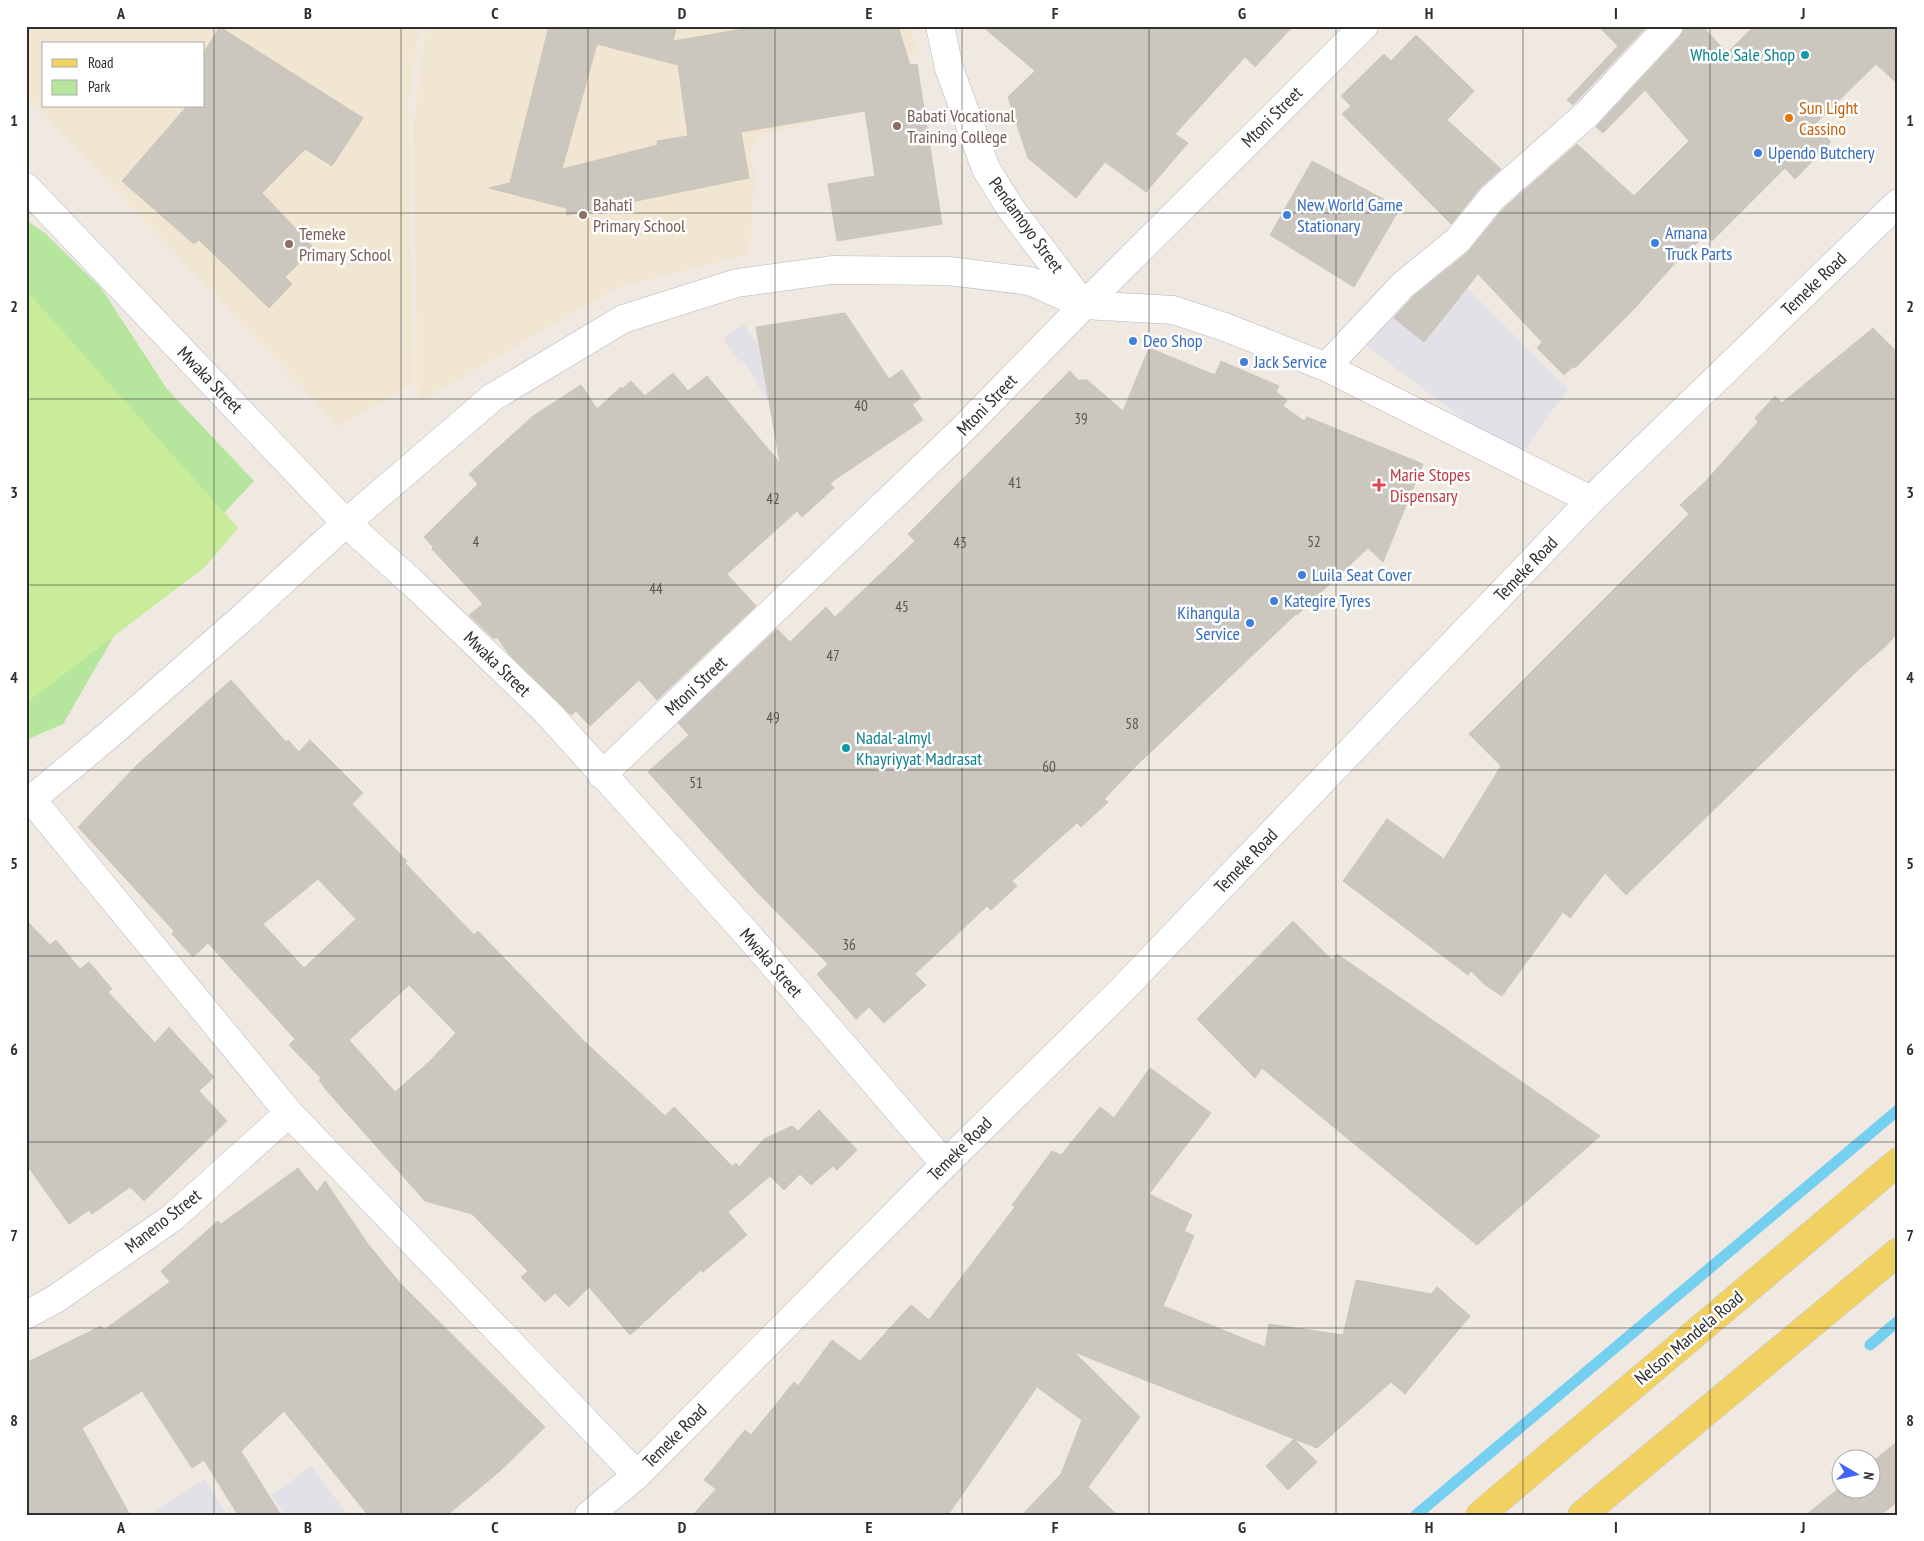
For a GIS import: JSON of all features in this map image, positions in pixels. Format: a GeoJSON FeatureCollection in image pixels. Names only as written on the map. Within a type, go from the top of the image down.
{"type":"FeatureCollection","features":[{"type":"Feature","properties":{"kind":"main road","name":"Nelson Mandela Road"},"geometry":{"type":"LineString","coordinates":[[1480,1515],[1898,1162]]}},
{"type":"Feature","properties":{"kind":"main road"},"geometry":{"type":"LineString","coordinates":[[1582,1515],[1898,1252]]}},
{"type":"Feature","properties":{"kind":"street","name":"Pendamoyo Street"},"geometry":{"type":"LineString","coordinates":[[940,26],[949,68],[986,170],[1011,210],[1084,305]]}},
{"type":"Feature","properties":{"kind":"street","name":"Mtoni Street"},"geometry":{"type":"LineString","coordinates":[[602,775],[862,528],[963,429],[1084,305],[1364,26]]}},
{"type":"Feature","properties":{"kind":"street"},"geometry":{"type":"LineString","coordinates":[[1326,367],[1403,285],[1458,240],[1492,198],[1587,114],[1669,26]]}},
{"type":"Feature","properties":{"kind":"street","name":"Mwaka Street"},"geometry":{"type":"LineString","coordinates":[[26,188],[346,523],[415,585],[546,711],[748,935],[945,1164]]}},
{"type":"Feature","properties":{"kind":"street","name":"Temeke Road"},"geometry":{"type":"LineString","coordinates":[[589,1515],[637,1475],[945,1164],[1122,990],[1591,500],[1898,203]]}},
{"type":"Feature","properties":{"kind":"street"},"geometry":{"type":"LineString","coordinates":[[637,1475],[289,1113],[29,802],[240,620],[346,523],[492,397],[622,319],[737,283],[832,270],[949,271],[1030,281],[1084,305],[1174,310],[1326,367],[1591,500]]}},
{"type":"Feature","properties":{"kind":"street","name":"Maneno Street"},"geometry":{"type":"LineString","coordinates":[[26,1315],[54,1300],[172,1218],[289,1113]]}},
{"type":"Feature","properties":{"kind":"shaded area","name":"Temeke Primary School"},"geometry":{"type":"Polygon","coordinates":[[[26,26],[419,26],[408,106],[414,382],[339,427],[26,95],[26,26]]]}},
{"type":"Feature","properties":{"kind":"shaded area","name":"Bahati Primary School"},"geometry":{"type":"Polygon","coordinates":[[[426,26],[910,26],[918,52],[810,76],[818,121],[756,137],[749,155],[755,176],[749,255],[618,287],[418,403],[413,127],[426,26]]]}},
{"type":"Feature","properties":{"kind":"shaded area"},"geometry":{"type":"Polygon","coordinates":[[[1438,259],[1568,389],[1517,460],[1364,344],[1438,259]]]}},
{"type":"Feature","properties":{"kind":"shaded area"},"geometry":{"type":"Polygon","coordinates":[[[744,324],[793,399],[775,412],[743,361],[740,362],[723,338],[744,324]]]}},
{"type":"Feature","properties":{"kind":"shaded area"},"geometry":{"type":"Polygon","coordinates":[[[312,1466],[347,1515],[285,1515],[271,1495],[312,1466]]]}},
{"type":"Feature","properties":{"kind":"shaded area"},"geometry":{"type":"Polygon","coordinates":[[[205,1479],[227,1515],[150,1515],[205,1479]]]}},
{"type":"Feature","properties":{"kind":"green space"},"geometry":{"type":"Polygon","coordinates":[[[26,220],[46,234],[101,288],[167,389],[254,481],[209,529],[142,588],[63,724],[26,740],[26,220]]]}},
{"type":"Feature","properties":{"kind":"green space"},"geometry":{"type":"Polygon","coordinates":[[[26,290],[238,528],[205,567],[26,703],[26,290]]]}},
{"type":"Feature","properties":{"kind":"building"},"geometry":{"type":"Polygon","coordinates":[[[549,26],[677,26],[673,41],[761,26],[898,26],[910,65],[917,64],[942,224],[837,241],[828,184],[875,176],[865,111],[741,132],[749,178],[567,215],[566,208],[489,188],[510,183],[549,26]],[[597,44],[562,169],[658,145],[657,141],[688,136],[678,65],[597,44]]]}},
{"type":"Feature","properties":{"kind":"building"},"geometry":{"type":"Polygon","coordinates":[[[982,26],[1293,26],[1255,67],[1245,57],[1175,134],[1188,143],[1146,192],[1105,162],[1076,198],[1028,158],[1008,97],[1035,71],[982,26]]]}},
{"type":"Feature","properties":{"kind":"building"},"geometry":{"type":"Polygon","coordinates":[[[1598,26],[1647,26],[1573,105],[1567,100],[1618,46],[1598,26]]]}},
{"type":"Feature","properties":{"kind":"building"},"geometry":{"type":"Polygon","coordinates":[[[1684,26],[1702,26],[1727,53],[1754,26],[1898,26],[1898,84],[1876,64],[1814,125],[1831,142],[1795,179],[1785,168],[1712,241],[1706,235],[1695,245],[1693,243],[1634,309],[1575,368],[1574,366],[1564,375],[1537,348],[1542,342],[1478,274],[1424,342],[1394,318],[1414,296],[1468,252],[1503,209],[1577,144],[1634,196],[1689,141],[1645,90],[1603,133],[1596,127],[1680,37],[1684,26]]]}},
{"type":"Feature","properties":{"kind":"building"},"geometry":{"type":"Polygon","coordinates":[[[220,27],[363,118],[332,166],[305,149],[262,193],[314,248],[285,277],[292,284],[269,308],[199,240],[194,244],[122,181],[185,108],[205,108],[205,50],[220,27]]]}},
{"type":"Feature","properties":{"kind":"building"},"geometry":{"type":"Polygon","coordinates":[[[1416,35],[1474,91],[1447,120],[1501,169],[1480,188],[1451,224],[1342,114],[1351,106],[1341,96],[1384,54],[1391,61],[1416,35]]]}},
{"type":"Feature","properties":{"kind":"building"},"geometry":{"type":"Polygon","coordinates":[[[1312,161],[1400,208],[1354,287],[1270,235],[1312,161]]]}},
{"type":"Feature","properties":{"kind":"building"},"geometry":{"type":"Polygon","coordinates":[[[845,313],[889,379],[902,370],[921,398],[912,404],[923,420],[830,483],[834,488],[802,517],[797,511],[727,574],[756,606],[657,700],[639,680],[590,726],[576,711],[571,715],[508,653],[497,637],[494,639],[469,615],[483,604],[432,549],[433,547],[424,537],[478,484],[469,474],[533,416],[581,385],[597,409],[621,387],[622,389],[631,381],[645,396],[673,373],[688,391],[707,376],[780,463],[756,327],[845,313]]]}},
{"type":"Feature","properties":{"kind":"building"},"geometry":{"type":"Polygon","coordinates":[[[1873,328],[1898,353],[1898,632],[1886,646],[1858,670],[1626,895],[1605,873],[1570,918],[1563,912],[1502,996],[1485,985],[1471,971],[1468,975],[1343,881],[1387,819],[1444,859],[1501,766],[1469,734],[1689,514],[1680,505],[1705,482],[1758,422],[1755,418],[1775,396],[1782,403],[1873,328]]]}},
{"type":"Feature","properties":{"kind":"building"},"geometry":{"type":"Polygon","coordinates":[[[1149,348],[1215,375],[1221,361],[1279,386],[1276,392],[1287,400],[1283,406],[1304,421],[1307,417],[1423,464],[1383,562],[1368,548],[1296,614],[1138,764],[1104,799],[1108,802],[1081,827],[1077,823],[1061,837],[1012,881],[1017,886],[991,910],[987,906],[915,974],[926,985],[884,1023],[869,1007],[856,1019],[817,974],[828,964],[757,892],[648,772],[689,735],[678,723],[777,629],[790,642],[826,607],[835,617],[915,541],[908,534],[1070,371],[1078,380],[1087,380],[1123,411],[1149,348]]]}},
{"type":"Feature","properties":{"kind":"building"},"geometry":{"type":"Polygon","coordinates":[[[231,680],[286,742],[288,740],[299,752],[310,740],[363,793],[352,804],[407,861],[405,863],[474,935],[478,931],[585,1042],[665,1116],[674,1107],[732,1166],[736,1163],[739,1167],[764,1139],[792,1126],[798,1131],[819,1110],[857,1150],[837,1170],[833,1166],[811,1185],[800,1174],[784,1190],[770,1176],[728,1212],[747,1235],[703,1272],[701,1270],[630,1335],[589,1287],[569,1307],[555,1293],[545,1302],[521,1277],[528,1271],[472,1214],[425,1201],[327,1091],[319,1080],[321,1078],[289,1045],[295,1039],[208,943],[193,957],[172,934],[174,931],[78,827],[137,765],[231,680]],[[318,879],[263,924],[304,968],[356,919],[318,879]],[[409,985],[349,1040],[395,1092],[430,1061],[456,1033],[409,985]]]}},
{"type":"Feature","properties":{"kind":"building"},"geometry":{"type":"Polygon","coordinates":[[[26,920],[50,945],[56,940],[80,969],[89,962],[112,989],[108,992],[155,1043],[169,1027],[214,1077],[199,1091],[227,1121],[144,1201],[130,1187],[92,1214],[89,1210],[69,1224],[26,1164],[26,920]]]}},
{"type":"Feature","properties":{"kind":"building"},"geometry":{"type":"Polygon","coordinates":[[[1293,921],[1332,960],[1337,954],[1600,1136],[1477,1245],[1262,1068],[1255,1078],[1197,1019],[1293,921]]]}},
{"type":"Feature","properties":{"kind":"building"},"geometry":{"type":"Polygon","coordinates":[[[1150,1068],[1211,1113],[1149,1194],[1192,1215],[1184,1231],[1194,1236],[1163,1306],[1265,1347],[1269,1324],[1343,1335],[1356,1280],[1431,1294],[1437,1287],[1470,1316],[1405,1394],[1391,1382],[1317,1448],[1074,1352],[1140,1417],[1088,1487],[1117,1515],[1022,1515],[1061,1474],[1082,1420],[1037,1387],[948,1515],[693,1515],[716,1489],[704,1480],[745,1430],[751,1435],[794,1382],[798,1386],[832,1340],[860,1361],[911,1305],[929,1320],[1015,1207],[1012,1205],[1052,1151],[1061,1155],[1100,1107],[1114,1118],[1150,1068]]]}},
{"type":"Feature","properties":{"kind":"building"},"geometry":{"type":"Polygon","coordinates":[[[298,1168],[317,1192],[325,1181],[368,1244],[400,1283],[545,1427],[500,1471],[447,1515],[368,1515],[284,1411],[241,1451],[281,1515],[238,1515],[204,1460],[192,1468],[142,1391],[82,1428],[130,1515],[26,1515],[26,1363],[101,1326],[104,1330],[170,1282],[161,1271],[218,1221],[221,1224],[298,1168]]]}},
{"type":"Feature","properties":{"kind":"building"},"geometry":{"type":"Polygon","coordinates":[[[1294,1439],[1317,1462],[1288,1490],[1266,1466],[1294,1439]]]}},
{"type":"Feature","properties":{"kind":"building"},"geometry":{"type":"Polygon","coordinates":[[[1898,1441],[1898,1501],[1881,1515],[1806,1515],[1832,1494],[1832,1498],[1882,1498],[1882,1454],[1898,1441]]]}},
{"type":"Feature","properties":{"kind":"waterway"},"geometry":{"type":"LineString","coordinates":[[1416,1515],[1898,1110]]}},
{"type":"Feature","properties":{"kind":"waterway"},"geometry":{"type":"LineString","coordinates":[[1870,1345],[1898,1321]]}},
{"type":"Feature","properties":{"kind":"place","name":"Whole Sale Shop"},"geometry":{"type":"Point","coordinates":[1805,55]}},
{"type":"Feature","properties":{"kind":"place","name":"Sun Light Cassino"},"geometry":{"type":"Point","coordinates":[1789,118]}},
{"type":"Feature","properties":{"kind":"place","name":"Babati Vocational Training College"},"geometry":{"type":"Point","coordinates":[897,126]}},
{"type":"Feature","properties":{"kind":"place","name":"Upendo Butchery"},"geometry":{"type":"Point","coordinates":[1758,153]}},
{"type":"Feature","properties":{"kind":"place","name":"Bahati Primary School"},"geometry":{"type":"Point","coordinates":[583,215]}},
{"type":"Feature","properties":{"kind":"place","name":"New World Game Stationary"},"geometry":{"type":"Point","coordinates":[1287,215]}},
{"type":"Feature","properties":{"kind":"place","name":"Amana Truck Parts"},"geometry":{"type":"Point","coordinates":[1655,243]}},
{"type":"Feature","properties":{"kind":"place","name":"Temeke Primary School"},"geometry":{"type":"Point","coordinates":[289,244]}},
{"type":"Feature","properties":{"kind":"place","name":"Deo Shop"},"geometry":{"type":"Point","coordinates":[1133,341]}},
{"type":"Feature","properties":{"kind":"place","name":"Jack Service"},"geometry":{"type":"Point","coordinates":[1244,362]}},
{"type":"Feature","properties":{"kind":"place","name":"Marie Stopes Dispensary"},"geometry":{"type":"Point","coordinates":[1379,485]}},
{"type":"Feature","properties":{"kind":"place","name":"Luila Seat Cover"},"geometry":{"type":"Point","coordinates":[1302,575]}},
{"type":"Feature","properties":{"kind":"place","name":"Kategire Tyres"},"geometry":{"type":"Point","coordinates":[1274,601]}},
{"type":"Feature","properties":{"kind":"place","name":"Kihangula Service"},"geometry":{"type":"Point","coordinates":[1250,623]}},
{"type":"Feature","properties":{"kind":"place","name":"Nadal-almyl Khayriyyat Madrasat"},"geometry":{"type":"Point","coordinates":[846,748]}}]}
